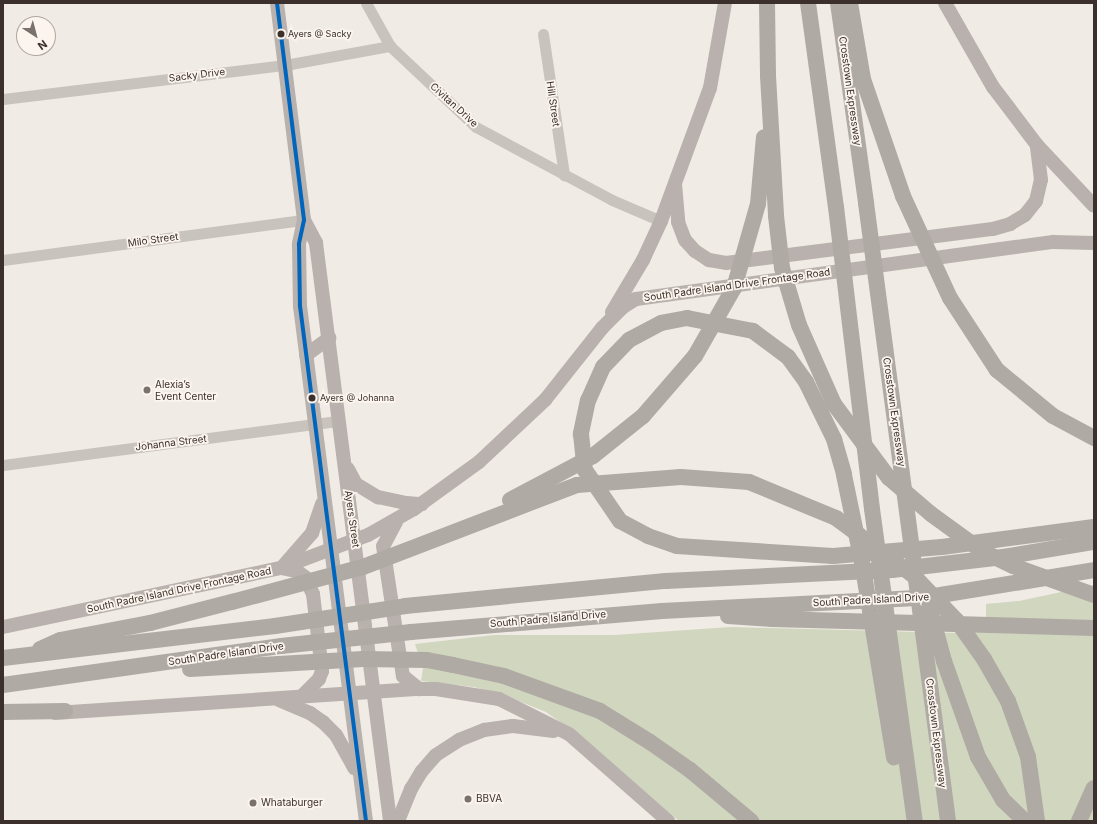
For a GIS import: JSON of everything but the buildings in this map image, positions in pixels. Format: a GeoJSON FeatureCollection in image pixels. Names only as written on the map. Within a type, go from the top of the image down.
{"type":"FeatureCollection","features":[{"type":"Feature","properties":{"kind":"highway"},"geometry":{"type":"LineString","coordinates":[[767,3],[768,76],[776,216],[782,268],[799,325],[834,404],[889,478],[931,514],[982,551],[1020,569],[1094,594]]}},
{"type":"Feature","properties":{"kind":"highway"},"geometry":{"type":"LineString","coordinates":[[808,3],[836,207],[873,517],[915,821]]}},
{"type":"Feature","properties":{"kind":"highway","name":"Crosstown Expressway"},"geometry":{"type":"LineString","coordinates":[[838,3],[948,821]]}},
{"type":"Feature","properties":{"kind":"highway"},"geometry":{"type":"LineString","coordinates":[[850,3],[864,79],[903,196],[950,298],[997,370],[1053,416],[1094,438]]}},
{"type":"Feature","properties":{"kind":"highway"},"geometry":{"type":"LineString","coordinates":[[434,539],[593,456],[643,416],[695,356],[734,288],[758,204],[768,76]]}},
{"type":"Feature","properties":{"kind":"highway"},"geometry":{"type":"LineString","coordinates":[[904,821],[862,562],[844,475],[834,439],[806,382],[788,357],[753,330],[688,318],[661,323],[629,340],[603,367],[588,400],[581,434],[585,470],[620,521],[648,536],[677,546],[833,556],[942,547],[1094,527]]}},
{"type":"Feature","properties":{"kind":"highway"},"geometry":{"type":"LineString","coordinates":[[30,654],[60,640],[150,623],[363,567],[578,485],[666,477],[749,482],[836,518],[914,576],[957,621],[984,659],[1008,701],[1028,757],[1037,821]]}},
{"type":"Feature","properties":{"kind":"highway"},"geometry":{"type":"LineString","coordinates":[[910,533],[956,696],[978,757],[1003,800],[1025,821]]}},
{"type":"Feature","properties":{"kind":"highway"},"geometry":{"type":"LineString","coordinates":[[3,658],[276,626],[405,606],[666,582],[892,570],[1003,557],[1094,542]]}},
{"type":"Feature","properties":{"kind":"highway","name":"South Padre Island Drive"},"geometry":{"type":"LineString","coordinates":[[3,685],[98,673],[281,646],[411,632],[662,611],[922,598],[1094,570]]}},
{"type":"Feature","properties":{"kind":"highway"},"geometry":{"type":"LineString","coordinates":[[662,611],[772,619],[1094,628]]}},
{"type":"Feature","properties":{"kind":"highway"},"geometry":{"type":"LineString","coordinates":[[98,673],[363,659],[427,660],[504,676],[600,711],[650,742],[690,770],[751,821]]}},
{"type":"Feature","properties":{"kind":"highway"},"geometry":{"type":"LineString","coordinates":[[3,712],[65,711]]}},
{"type":"Feature","properties":{"kind":"highway"},"geometry":{"type":"LineString","coordinates":[[1079,821],[1094,788]]}},
{"type":"Feature","properties":{"kind":"main road","name":"Ayers Street"},"geometry":{"type":"LineString","coordinates":[[278,3],[304,220],[299,244],[300,306],[366,821]]}},
{"type":"Feature","properties":{"kind":"main road"},"geometry":{"type":"LineString","coordinates":[[602,328],[643,260],[661,221],[710,88],[725,3]]}},
{"type":"Feature","properties":{"kind":"main road"},"geometry":{"type":"LineString","coordinates":[[945,3],[993,87],[1037,145],[1094,206]]}},
{"type":"Feature","properties":{"kind":"main road"},"geometry":{"type":"LineString","coordinates":[[675,184],[678,222],[685,240],[709,260],[726,263],[994,229],[1010,224],[1025,215],[1036,201],[1041,180],[1037,145]]}},
{"type":"Feature","properties":{"kind":"main road","name":"Ayers Street"},"geometry":{"type":"LineString","coordinates":[[304,220],[316,243],[375,691],[390,821]]}},
{"type":"Feature","properties":{"kind":"main road","name":"South Padre Island Drive Frontage Road"},"geometry":{"type":"LineString","coordinates":[[3,627],[281,568],[355,541],[422,504],[479,462],[545,400],[602,328],[623,307],[636,299],[1053,242],[1094,243]]}},
{"type":"Feature","properties":{"kind":"main road"},"geometry":{"type":"LineString","coordinates":[[306,355],[329,338]]}},
{"type":"Feature","properties":{"kind":"main road"},"geometry":{"type":"LineString","coordinates":[[345,465],[356,484],[366,491],[400,502],[422,504]]}},
{"type":"Feature","properties":{"kind":"main road"},"geometry":{"type":"LineString","coordinates":[[281,568],[312,533],[324,498]]}},
{"type":"Feature","properties":{"kind":"main road"},"geometry":{"type":"LineString","coordinates":[[399,518],[389,531],[383,546],[404,676],[418,689]]}},
{"type":"Feature","properties":{"kind":"main road"},"geometry":{"type":"LineString","coordinates":[[281,568],[297,571],[305,577],[313,594],[322,671],[319,678],[302,696]]}},
{"type":"Feature","properties":{"kind":"main road"},"geometry":{"type":"LineString","coordinates":[[3,720],[65,711],[277,699],[375,691],[436,689],[499,699],[569,734],[668,821]]}},
{"type":"Feature","properties":{"kind":"main road"},"geometry":{"type":"LineString","coordinates":[[277,699],[310,713],[336,735],[348,752],[361,783]]}},
{"type":"Feature","properties":{"kind":"main road"},"geometry":{"type":"LineString","coordinates":[[398,821],[411,789],[422,771],[436,755],[459,740],[484,730],[513,726],[569,734]]}},
{"type":"Feature","properties":{"kind":"street","name":"Civitan Drive"},"geometry":{"type":"LineString","coordinates":[[366,3],[390,46],[476,127],[612,200],[661,221]]}},
{"type":"Feature","properties":{"kind":"street","name":"Hill Street"},"geometry":{"type":"LineString","coordinates":[[543,34],[564,174]]}},
{"type":"Feature","properties":{"kind":"street","name":"Sacky Drive"},"geometry":{"type":"LineString","coordinates":[[3,99],[285,65],[390,46]]}},
{"type":"Feature","properties":{"kind":"street","name":"Milo Street"},"geometry":{"type":"LineString","coordinates":[[3,260],[304,220]]}},
{"type":"Feature","properties":{"kind":"street","name":"Johanna Street"},"geometry":{"type":"LineString","coordinates":[[3,465],[339,421]]}},
{"type":"Feature","properties":{"kind":"green space"},"geometry":{"type":"Polygon","coordinates":[[[1094,585],[1094,821],[679,821],[584,739],[546,712],[506,696],[474,687],[421,681],[423,668],[415,644],[494,635],[614,635],[731,627],[956,633],[986,618],[986,604],[1019,601],[1094,585]]]}},
{"type":"Feature","properties":{"kind":"transit line"},"geometry":{"type":"LineString","coordinates":[[277,3],[304,220],[299,244],[300,306],[366,821]]}},
{"type":"Feature","properties":{"kind":"place","name":"Ayers @ Sacky"},"geometry":{"type":"Point","coordinates":[281,34]}},
{"type":"Feature","properties":{"kind":"place","name":"Alexia’s Event Center"},"geometry":{"type":"Point","coordinates":[147,390]}},
{"type":"Feature","properties":{"kind":"place","name":"Ayers @ Johanna"},"geometry":{"type":"Point","coordinates":[312,398]}},
{"type":"Feature","properties":{"kind":"place","name":"BBVA"},"geometry":{"type":"Point","coordinates":[468,799]}},
{"type":"Feature","properties":{"kind":"place","name":"Whataburger"},"geometry":{"type":"Point","coordinates":[253,803]}}]}
